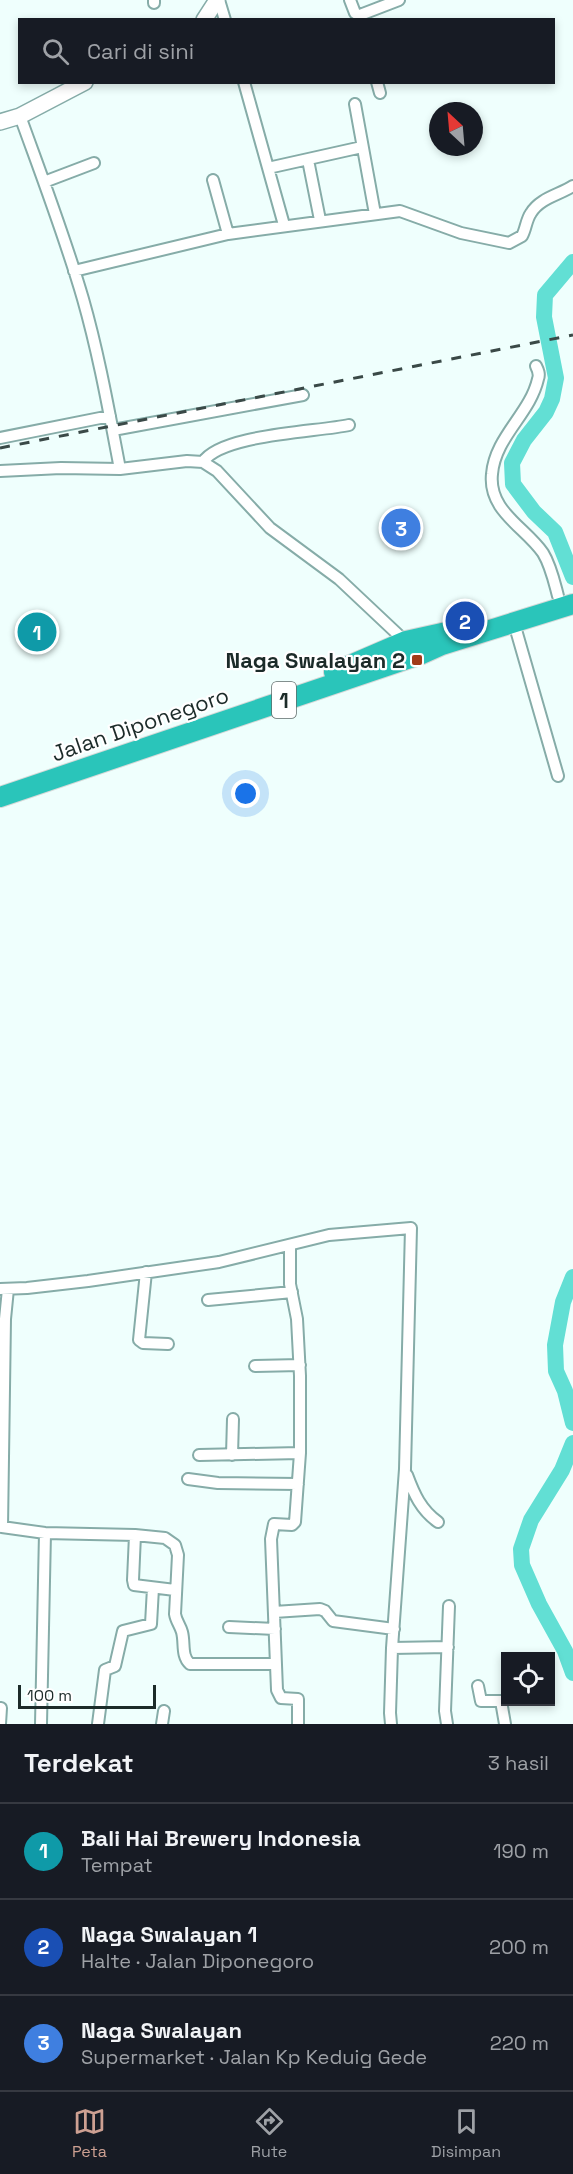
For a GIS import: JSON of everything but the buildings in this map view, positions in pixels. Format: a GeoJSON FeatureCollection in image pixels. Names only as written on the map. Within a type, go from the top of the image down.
{"type":"FeatureCollection","features":[{"type":"Feature","properties":{"kind":"highway","name":"Jalan Diponegoro"},"geometry":{"type":"LineString","coordinates":[[0,784],[330,673],[409,649],[442,645],[567,598]]}},
{"type":"Feature","properties":{"kind":"highway","name":"Jalan Diponegoro"},"geometry":{"type":"LineString","coordinates":[[0,797],[409,649]]}},
{"type":"Feature","properties":{"kind":"street"},"geometry":{"type":"LineString","coordinates":[[205,18],[218,0]]}},
{"type":"Feature","properties":{"kind":"street"},"geometry":{"type":"LineString","coordinates":[[218,0],[224,18]]}},
{"type":"Feature","properties":{"kind":"street"},"geometry":{"type":"LineString","coordinates":[[350,0],[355,13],[360,17],[395,1]]}},
{"type":"Feature","properties":{"kind":"street"},"geometry":{"type":"LineString","coordinates":[[0,122],[20,116],[81,84]]}},
{"type":"Feature","properties":{"kind":"street"},"geometry":{"type":"LineString","coordinates":[[245,84],[284,225]]}},
{"type":"Feature","properties":{"kind":"street"},"geometry":{"type":"LineString","coordinates":[[355,104],[375,214]]}},
{"type":"Feature","properties":{"kind":"street"},"geometry":{"type":"LineString","coordinates":[[20,116],[74,271],[92,334],[120,469]]}},
{"type":"Feature","properties":{"kind":"street"},"geometry":{"type":"LineString","coordinates":[[268,168],[362,147]]}},
{"type":"Feature","properties":{"kind":"street"},"geometry":{"type":"LineString","coordinates":[[308,160],[320,220]]}},
{"type":"Feature","properties":{"kind":"street"},"geometry":{"type":"LineString","coordinates":[[44,182],[94,162]]}},
{"type":"Feature","properties":{"kind":"street"},"geometry":{"type":"LineString","coordinates":[[213,180],[228,234]]}},
{"type":"Feature","properties":{"kind":"street"},"geometry":{"type":"LineString","coordinates":[[74,271],[228,234],[400,211],[460,233],[509,243],[522,236],[529,215],[534,208],[573,186]]}},
{"type":"Feature","properties":{"kind":"street"},"geometry":{"type":"LineString","coordinates":[[536,366],[538,380],[531,397],[506,436],[495,459],[491,485],[502,509],[541,550],[567,598]]}},
{"type":"Feature","properties":{"kind":"street"},"geometry":{"type":"LineString","coordinates":[[112,430],[303,395]]}},
{"type":"Feature","properties":{"kind":"street"},"geometry":{"type":"LineString","coordinates":[[0,438],[110,416]]}},
{"type":"Feature","properties":{"kind":"street"},"geometry":{"type":"LineString","coordinates":[[204,462],[213,452],[257,439],[283,433],[349,426]]}},
{"type":"Feature","properties":{"kind":"street"},"geometry":{"type":"LineString","coordinates":[[0,471],[61,468],[120,469],[187,461],[204,462],[218,471],[270,528],[339,579],[409,649]]}},
{"type":"Feature","properties":{"kind":"street"},"geometry":{"type":"LineString","coordinates":[[512,617],[558,776]]}},
{"type":"Feature","properties":{"kind":"street"},"geometry":{"type":"LineString","coordinates":[[276,1664],[190,1664],[185,1657],[182,1632],[177,1623],[175,1590],[178,1555],[174,1545],[165,1538],[45,1533],[5,1528],[1,1524],[4,1289],[78,1282],[219,1262],[343,1233],[411,1228],[405,1470],[392,1648],[391,1724]]}},
{"type":"Feature","properties":{"kind":"street"},"geometry":{"type":"LineString","coordinates":[[290,1245],[292,1292],[297,1319],[300,1365],[298,1484],[295,1522],[292,1525],[277,1523],[272,1527],[278,1694],[281,1698],[296,1697],[299,1701],[298,1724]]}},
{"type":"Feature","properties":{"kind":"street"},"geometry":{"type":"LineString","coordinates":[[146,1272],[139,1340],[142,1343],[168,1344]]}},
{"type":"Feature","properties":{"kind":"street"},"geometry":{"type":"LineString","coordinates":[[208,1300],[292,1292]]}},
{"type":"Feature","properties":{"kind":"street"},"geometry":{"type":"LineString","coordinates":[[255,1366],[300,1365]]}},
{"type":"Feature","properties":{"kind":"street"},"geometry":{"type":"LineString","coordinates":[[232,1455],[233,1419]]}},
{"type":"Feature","properties":{"kind":"street"},"geometry":{"type":"LineString","coordinates":[[199,1455],[300,1452]]}},
{"type":"Feature","properties":{"kind":"street"},"geometry":{"type":"LineString","coordinates":[[405,1470],[415,1497],[430,1516],[438,1522]]}},
{"type":"Feature","properties":{"kind":"street"},"geometry":{"type":"LineString","coordinates":[[188,1479],[227,1483],[298,1484]]}},
{"type":"Feature","properties":{"kind":"street"},"geometry":{"type":"LineString","coordinates":[[41,1724],[45,1533]]}},
{"type":"Feature","properties":{"kind":"street"},"geometry":{"type":"LineString","coordinates":[[135,1535],[133,1583],[136,1587],[175,1590]]}},
{"type":"Feature","properties":{"kind":"street"},"geometry":{"type":"LineString","coordinates":[[98,1724],[105,1670],[115,1666],[123,1631],[151,1624],[153,1588]]}},
{"type":"Feature","properties":{"kind":"street"},"geometry":{"type":"LineString","coordinates":[[447,1724],[445,1711],[449,1606]]}},
{"type":"Feature","properties":{"kind":"street"},"geometry":{"type":"LineString","coordinates":[[274,1612],[320,1609],[325,1611],[333,1621],[394,1629]]}},
{"type":"Feature","properties":{"kind":"street"},"geometry":{"type":"LineString","coordinates":[[229,1627],[275,1629]]}},
{"type":"Feature","properties":{"kind":"street"},"geometry":{"type":"LineString","coordinates":[[392,1648],[448,1647]]}},
{"type":"Feature","properties":{"kind":"street"},"geometry":{"type":"LineString","coordinates":[[478,1686],[481,1701],[501,1701],[505,1724]]}},
{"type":"Feature","properties":{"kind":"street"},"geometry":{"type":"LineString","coordinates":[[0,1724],[1,1708]]}},
{"type":"Feature","properties":{"kind":"street"},"geometry":{"type":"LineString","coordinates":[[162,1724],[164,1711]]}},
{"type":"Feature","properties":{"kind":"waterway"},"geometry":{"type":"LineString","coordinates":[[573,262],[545,295],[544,317],[556,378],[552,399],[546,412],[524,440],[512,463],[513,484],[534,512],[555,532],[573,577]]}},
{"type":"Feature","properties":{"kind":"waterway"},"geometry":{"type":"LineString","coordinates":[[573,1277],[563,1302],[555,1345],[556,1371],[565,1391],[573,1423]]}},
{"type":"Feature","properties":{"kind":"waterway"},"geometry":{"type":"LineString","coordinates":[[573,1443],[562,1470],[531,1520],[521,1549],[522,1565],[539,1604],[565,1651],[573,1673]]}},
{"type":"Feature","properties":{"kind":"railway"},"geometry":{"type":"LineString","coordinates":[[0,448],[573,335]]}},
{"type":"Feature","properties":{"kind":"place","name":"Naga Swalayan"},"geometry":{"type":"Point","coordinates":[401,528]}},
{"type":"Feature","properties":{"kind":"place","name":"Naga Swalayan 1"},"geometry":{"type":"Point","coordinates":[465,621]}},
{"type":"Feature","properties":{"kind":"place","name":"Bali Hai Brewery Indonesia"},"geometry":{"type":"Point","coordinates":[37,632]}},
{"type":"Feature","properties":{"kind":"place","name":"Naga Swalayan 2"},"geometry":{"type":"Point","coordinates":[417,660]}}]}
